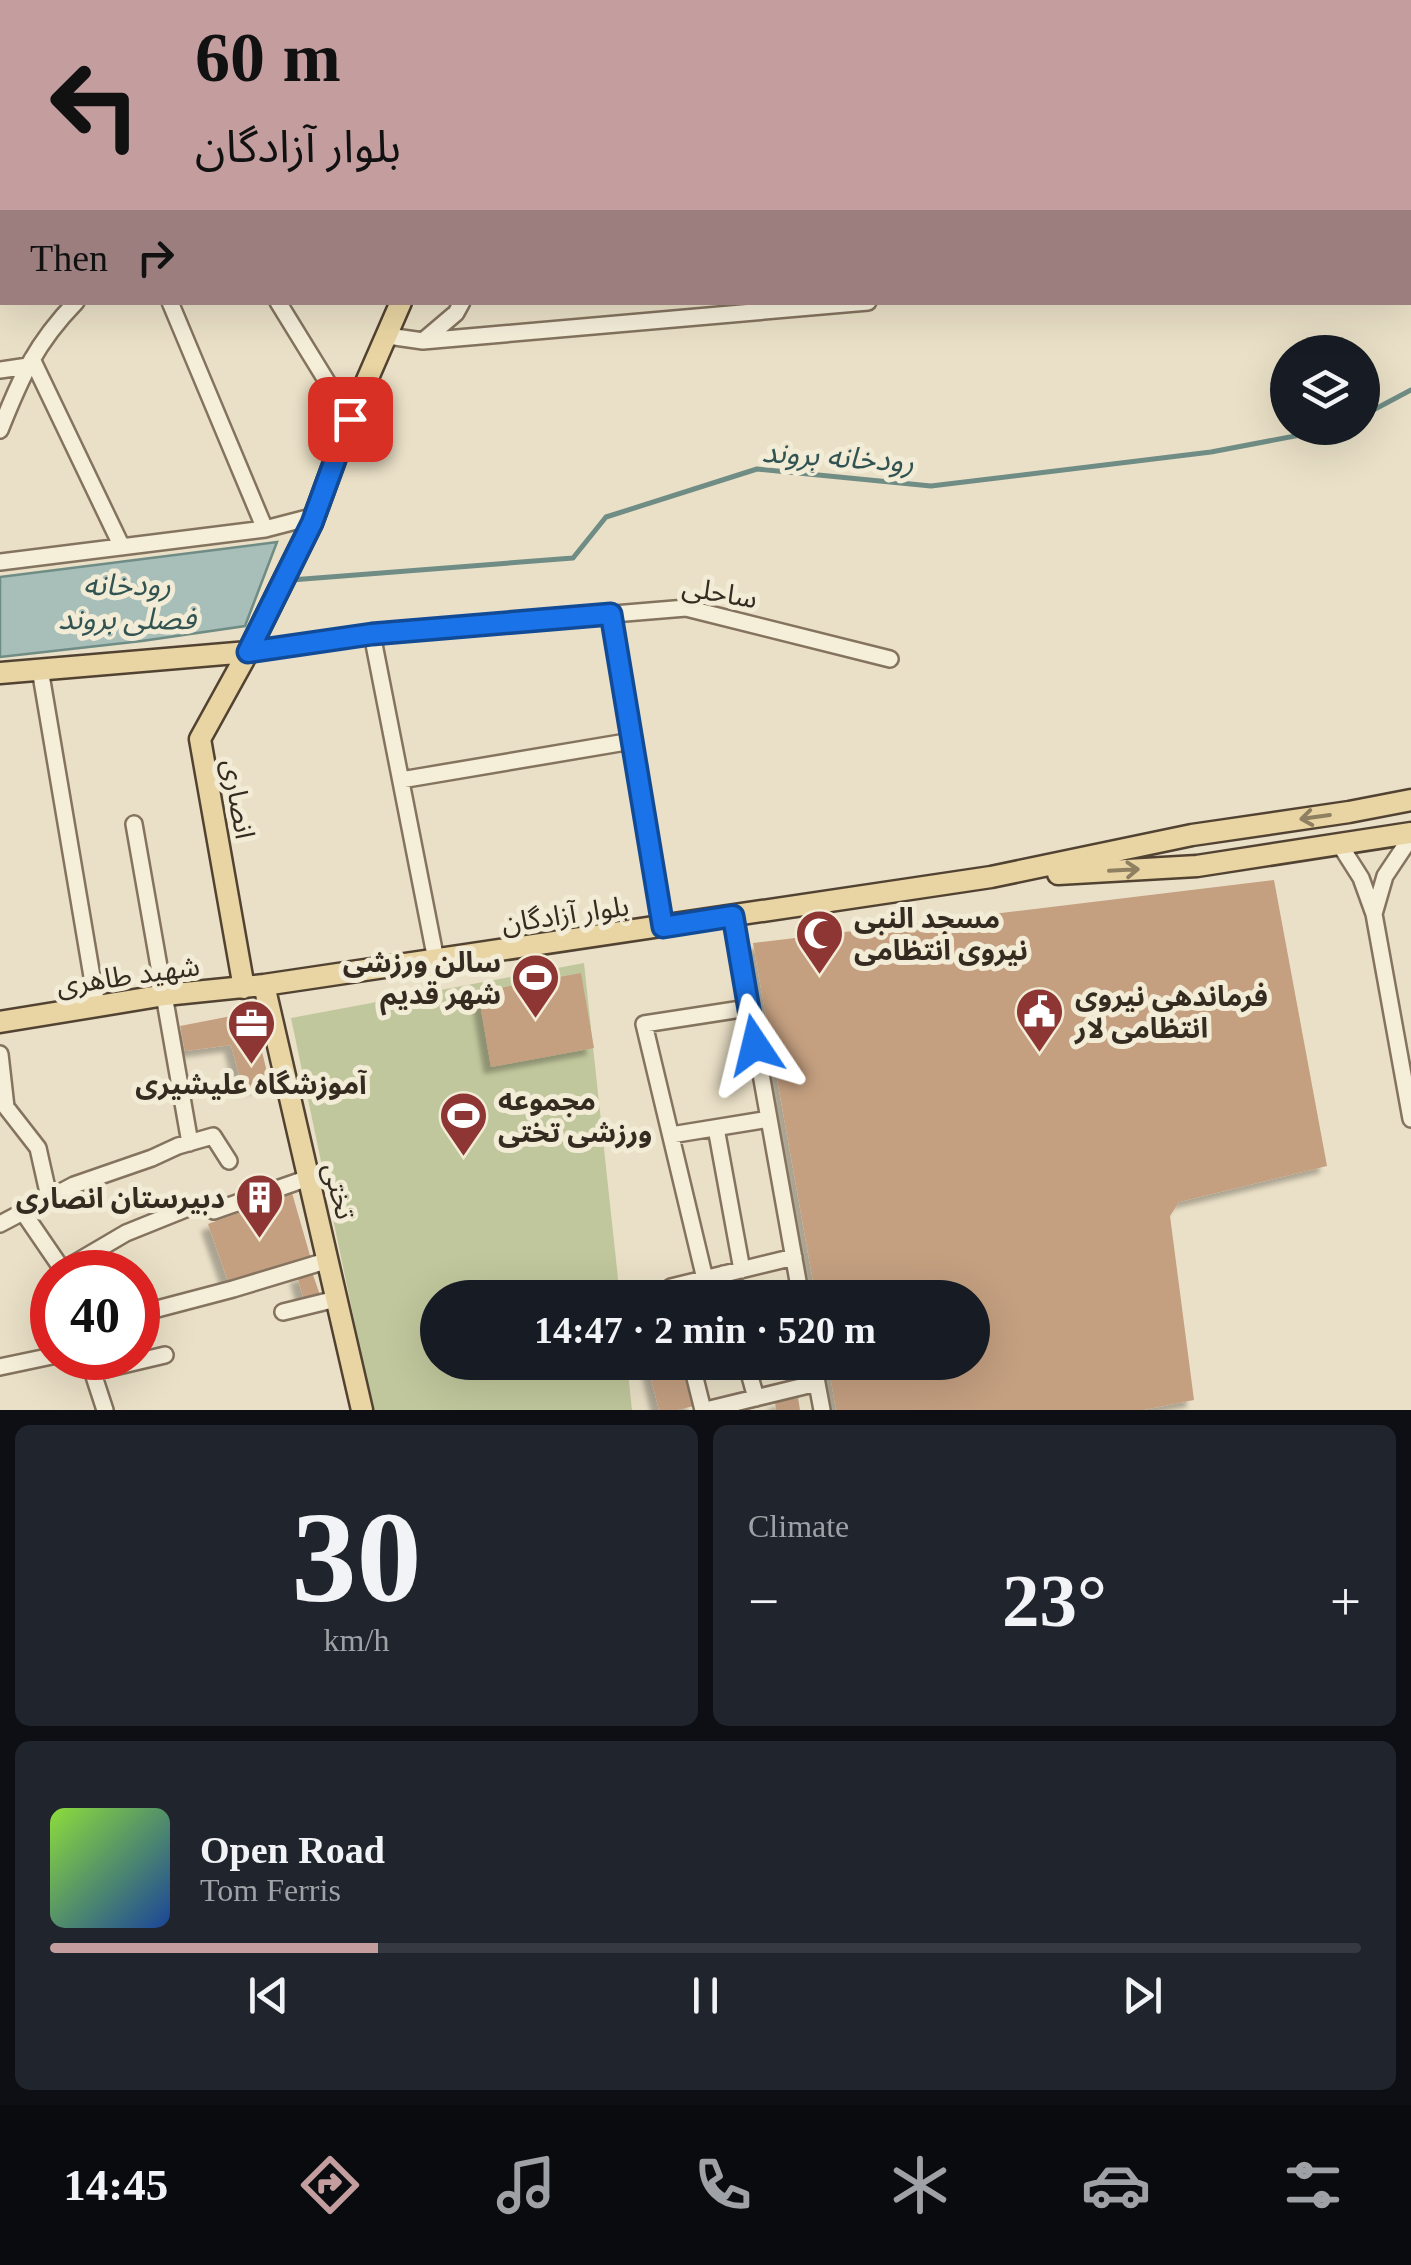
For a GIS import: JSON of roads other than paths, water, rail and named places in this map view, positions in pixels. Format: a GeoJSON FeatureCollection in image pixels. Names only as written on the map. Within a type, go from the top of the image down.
{"type":"FeatureCollection","features":[{"type":"Feature","properties":{"kind":"main road","name":"انصاری"},"geometry":{"type":"LineString","coordinates":[[254,987],[200,738],[248,652],[313,520],[350,419],[400,305]]}},
{"type":"Feature","properties":{"kind":"main road","name":"ساحلی"},"geometry":{"type":"LineString","coordinates":[[0,673],[248,652]]}},
{"type":"Feature","properties":{"kind":"main road","name":"بلوار آزادگان"},"geometry":{"type":"LineString","coordinates":[[254,987],[991,877],[1192,835],[1411,800]]}},
{"type":"Feature","properties":{"kind":"main road","name":"بلوار آزادگان"},"geometry":{"type":"LineString","coordinates":[[991,877],[1197,866],[1411,835]]}},
{"type":"Feature","properties":{"kind":"main road","name":"شهید طاهری"},"geometry":{"type":"LineString","coordinates":[[0,1022],[166,995],[254,987]]}},
{"type":"Feature","properties":{"kind":"main road","name":"تختی"},"geometry":{"type":"LineString","coordinates":[[254,987],[329,1260],[362,1410]]}},
{"type":"Feature","properties":{"kind":"street"},"geometry":{"type":"LineString","coordinates":[[0,430],[20,378],[51,328],[73,305]]}},
{"type":"Feature","properties":{"kind":"street"},"geometry":{"type":"LineString","coordinates":[[171,305],[265,529]]}},
{"type":"Feature","properties":{"kind":"street"},"geometry":{"type":"LineString","coordinates":[[280,305],[350,419]]}},
{"type":"Feature","properties":{"kind":"street"},"geometry":{"type":"LineString","coordinates":[[423,341],[456,314],[460,305]]}},
{"type":"Feature","properties":{"kind":"street"},"geometry":{"type":"LineString","coordinates":[[388,336],[423,341],[726,309],[807,305]]}},
{"type":"Feature","properties":{"kind":"street"},"geometry":{"type":"LineString","coordinates":[[0,370],[30,362]]}},
{"type":"Feature","properties":{"kind":"street"},"geometry":{"type":"LineString","coordinates":[[30,362],[122,547]]}},
{"type":"Feature","properties":{"kind":"street"},"geometry":{"type":"LineString","coordinates":[[0,562],[313,520]]}},
{"type":"Feature","properties":{"kind":"street","name":"ساحلی"},"geometry":{"type":"LineString","coordinates":[[248,652],[372,634],[686,608],[890,659]]}},
{"type":"Feature","properties":{"kind":"street"},"geometry":{"type":"LineString","coordinates":[[611,614],[663,927]]}},
{"type":"Feature","properties":{"kind":"street"},"geometry":{"type":"LineString","coordinates":[[372,634],[436,960]]}},
{"type":"Feature","properties":{"kind":"street"},"geometry":{"type":"LineString","coordinates":[[40,668],[97,1006]]}},
{"type":"Feature","properties":{"kind":"street"},"geometry":{"type":"LineString","coordinates":[[401,780],[632,742]]}},
{"type":"Feature","properties":{"kind":"street"},"geometry":{"type":"LineString","coordinates":[[134,824],[190,1143]]}},
{"type":"Feature","properties":{"kind":"street"},"geometry":{"type":"LineString","coordinates":[[1374,914],[1385,876],[1411,835]]}},
{"type":"Feature","properties":{"kind":"street"},"geometry":{"type":"LineString","coordinates":[[1340,845],[1361,878],[1374,914],[1411,1119]]}},
{"type":"Feature","properties":{"kind":"street"},"geometry":{"type":"LineString","coordinates":[[733,916],[798,1280]]}},
{"type":"Feature","properties":{"kind":"street"},"geometry":{"type":"LineString","coordinates":[[705,1278],[644,1024],[748,1008]]}},
{"type":"Feature","properties":{"kind":"street"},"geometry":{"type":"LineString","coordinates":[[0,1054],[6,1107],[38,1148],[49,1197]]}},
{"type":"Feature","properties":{"kind":"street"},"geometry":{"type":"LineString","coordinates":[[671,1134],[769,1119]]}},
{"type":"Feature","properties":{"kind":"street"},"geometry":{"type":"LineString","coordinates":[[716,1128],[742,1270]]}},
{"type":"Feature","properties":{"kind":"street"},"geometry":{"type":"LineString","coordinates":[[0,1224],[49,1197],[213,1136],[229,1161]]}},
{"type":"Feature","properties":{"kind":"street"},"geometry":{"type":"LineString","coordinates":[[98,1250],[126,1232],[198,1204],[214,1212],[308,1178]]}},
{"type":"Feature","properties":{"kind":"street"},"geometry":{"type":"LineString","coordinates":[[23,1212],[49,1250]]}},
{"type":"Feature","properties":{"kind":"street"},"geometry":{"type":"LineString","coordinates":[[700,1280],[794,1258]]}},
{"type":"Feature","properties":{"kind":"street"},"geometry":{"type":"LineString","coordinates":[[160,1308],[329,1260]]}},
{"type":"Feature","properties":{"kind":"street"},"geometry":{"type":"LineString","coordinates":[[723,1274],[724,1280]]}},
{"type":"Feature","properties":{"kind":"street"},"geometry":{"type":"LineString","coordinates":[[283,1312],[336,1300]]}},
{"type":"Feature","properties":{"kind":"street"},"geometry":{"type":"LineString","coordinates":[[160,1356],[165,1355]]}},
{"type":"Feature","properties":{"kind":"street"},"geometry":{"type":"LineString","coordinates":[[0,1367],[30,1361]]}},
{"type":"Feature","properties":{"kind":"street"},"geometry":{"type":"LineString","coordinates":[[96,1380],[105,1410]]}},
{"type":"Feature","properties":{"kind":"street"},"geometry":{"type":"LineString","coordinates":[[696,1380],[705,1410],[817,1383]]}},
{"type":"Feature","properties":{"kind":"street"},"geometry":{"type":"LineString","coordinates":[[751,1380],[756,1398]]}},
{"type":"Feature","properties":{"kind":"street"},"geometry":{"type":"LineString","coordinates":[[816,1380],[822,1410]]}},
{"type":"Feature","properties":{"kind":"water","name":"رودخانه فصلی بروند"},"geometry":{"type":"Polygon","coordinates":[[[277,542],[245,626],[0,657],[0,577],[277,542]]]}},
{"type":"Feature","properties":{"kind":"waterway","name":"رودخانه بروند"},"geometry":{"type":"LineString","coordinates":[[1380,406],[1411,390]]}},
{"type":"Feature","properties":{"kind":"waterway","name":"رودخانه بروند"},"geometry":{"type":"LineString","coordinates":[[291,580],[573,558],[606,517],[757,469],[931,486],[1211,452],[1270,441]]}},
{"type":"Feature","properties":{"kind":"place","name":"مسجد النبی نیروی انتظامی"},"geometry":{"type":"Point","coordinates":[819,976]}},
{"type":"Feature","properties":{"kind":"place","name":"سالن ورزشی شهر قدیم"},"geometry":{"type":"Point","coordinates":[536,1020]}},
{"type":"Feature","properties":{"kind":"place","name":"فرماندهی نیروی انتظامی لار"},"geometry":{"type":"Point","coordinates":[1040,1054]}},
{"type":"Feature","properties":{"kind":"place","name":"آموزشگاه علیشیری"},"geometry":{"type":"Point","coordinates":[251,1066]}},
{"type":"Feature","properties":{"kind":"place","name":"مجموعه ورزشی تختی"},"geometry":{"type":"Point","coordinates":[463,1158]}},
{"type":"Feature","properties":{"kind":"place","name":"دبیرستان انصاری"},"geometry":{"type":"Point","coordinates":[260,1240]}}]}
